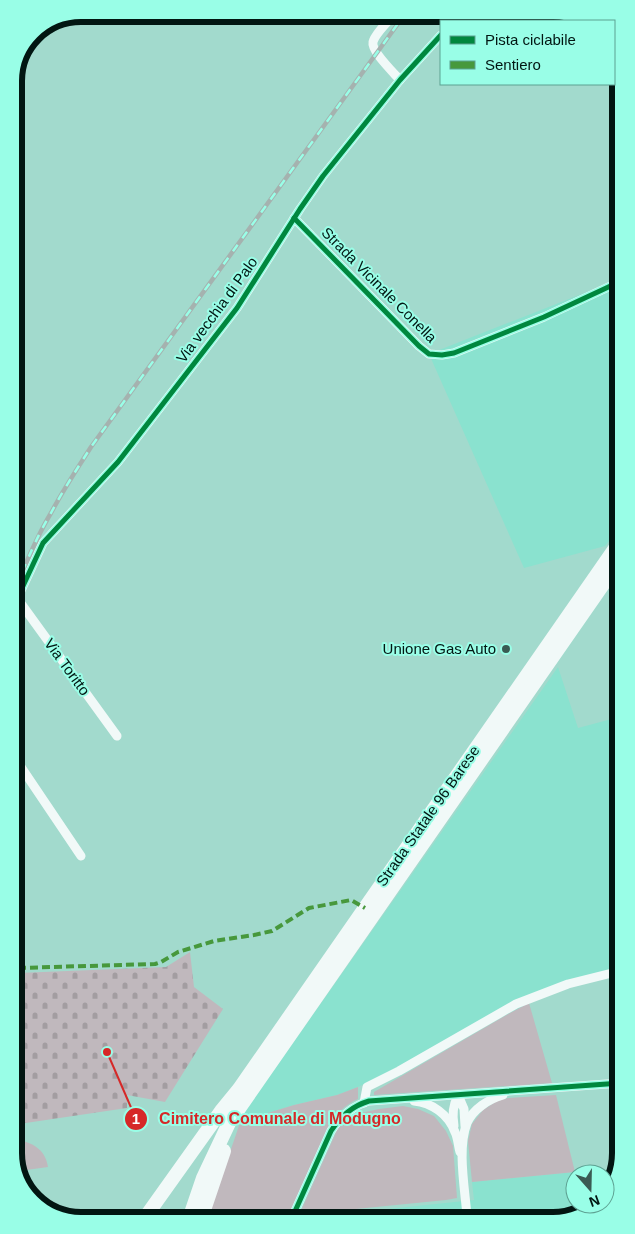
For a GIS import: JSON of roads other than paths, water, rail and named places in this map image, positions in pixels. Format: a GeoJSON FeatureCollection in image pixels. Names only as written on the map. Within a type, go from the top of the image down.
{"type":"FeatureCollection","features":[{"type":"Feature","properties":{"kind":"main road","name":"Strada Statale 96 Barese"},"geometry":{"type":"LineString","coordinates":[[244,1092],[612,553]]}},
{"type":"Feature","properties":{"kind":"main road","name":"Strada Statale 96 Barese"},"geometry":{"type":"LineString","coordinates":[[244,1092],[612,571]]}},
{"type":"Feature","properties":{"kind":"main road"},"geometry":{"type":"LineString","coordinates":[[204,1211],[244,1092]]}},
{"type":"Feature","properties":{"kind":"main road"},"geometry":{"type":"LineString","coordinates":[[184,1211],[213,1138],[244,1092]]}},
{"type":"Feature","properties":{"kind":"main road"},"geometry":{"type":"LineString","coordinates":[[192,1211],[203,1178],[244,1092]]}},
{"type":"Feature","properties":{"kind":"main road"},"geometry":{"type":"LineString","coordinates":[[150,1211],[220,1111],[244,1092]]}},
{"type":"Feature","properties":{"kind":"street"},"geometry":{"type":"LineString","coordinates":[[387,23],[375,37],[374,47],[400,80]]}},
{"type":"Feature","properties":{"kind":"street","name":"Via vecchia di Palo"},"geometry":{"type":"LineString","coordinates":[[23,587],[43,543],[124,454],[237,308],[323,176],[400,80],[440,36]]}},
{"type":"Feature","properties":{"kind":"street","name":"Strada Vicinale Conella"},"geometry":{"type":"LineString","coordinates":[[294,218],[429,354],[442,355],[462,350],[544,317],[612,285]]}},
{"type":"Feature","properties":{"kind":"street","name":"Via Toritto"},"geometry":{"type":"LineString","coordinates":[[23,607],[117,736]]}},
{"type":"Feature","properties":{"kind":"street"},"geometry":{"type":"LineString","coordinates":[[22,769],[81,856]]}},
{"type":"Feature","properties":{"kind":"street"},"geometry":{"type":"LineString","coordinates":[[364,1103],[367,1087],[399,1071],[503,1010],[568,984],[612,973]]}},
{"type":"Feature","properties":{"kind":"street"},"geometry":{"type":"LineString","coordinates":[[295,1211],[314,1166],[336,1122],[361,1104],[612,1084]]}},
{"type":"Feature","properties":{"kind":"street"},"geometry":{"type":"LineString","coordinates":[[460,1132],[472,1115],[491,1099],[515,1090]]}},
{"type":"Feature","properties":{"kind":"street"},"geometry":{"type":"LineString","coordinates":[[458,1095],[464,1109],[460,1132],[463,1143],[462,1164],[467,1212]]}},
{"type":"Feature","properties":{"kind":"street"},"geometry":{"type":"LineString","coordinates":[[397,1100],[431,1105],[441,1112],[460,1132]]}},
{"type":"Feature","properties":{"kind":"railway"},"geometry":{"type":"LineString","coordinates":[[23,571],[46,522],[91,447],[399,23]]}},
{"type":"Feature","properties":{"kind":"place","name":"Unione Gas Auto"},"geometry":{"type":"Point","coordinates":[506,649]}},
{"type":"Feature","properties":{"kind":"place","name":"Cimitero Comunale di Modugno"},"geometry":{"type":"Point","coordinates":[107,1052]}}]}
